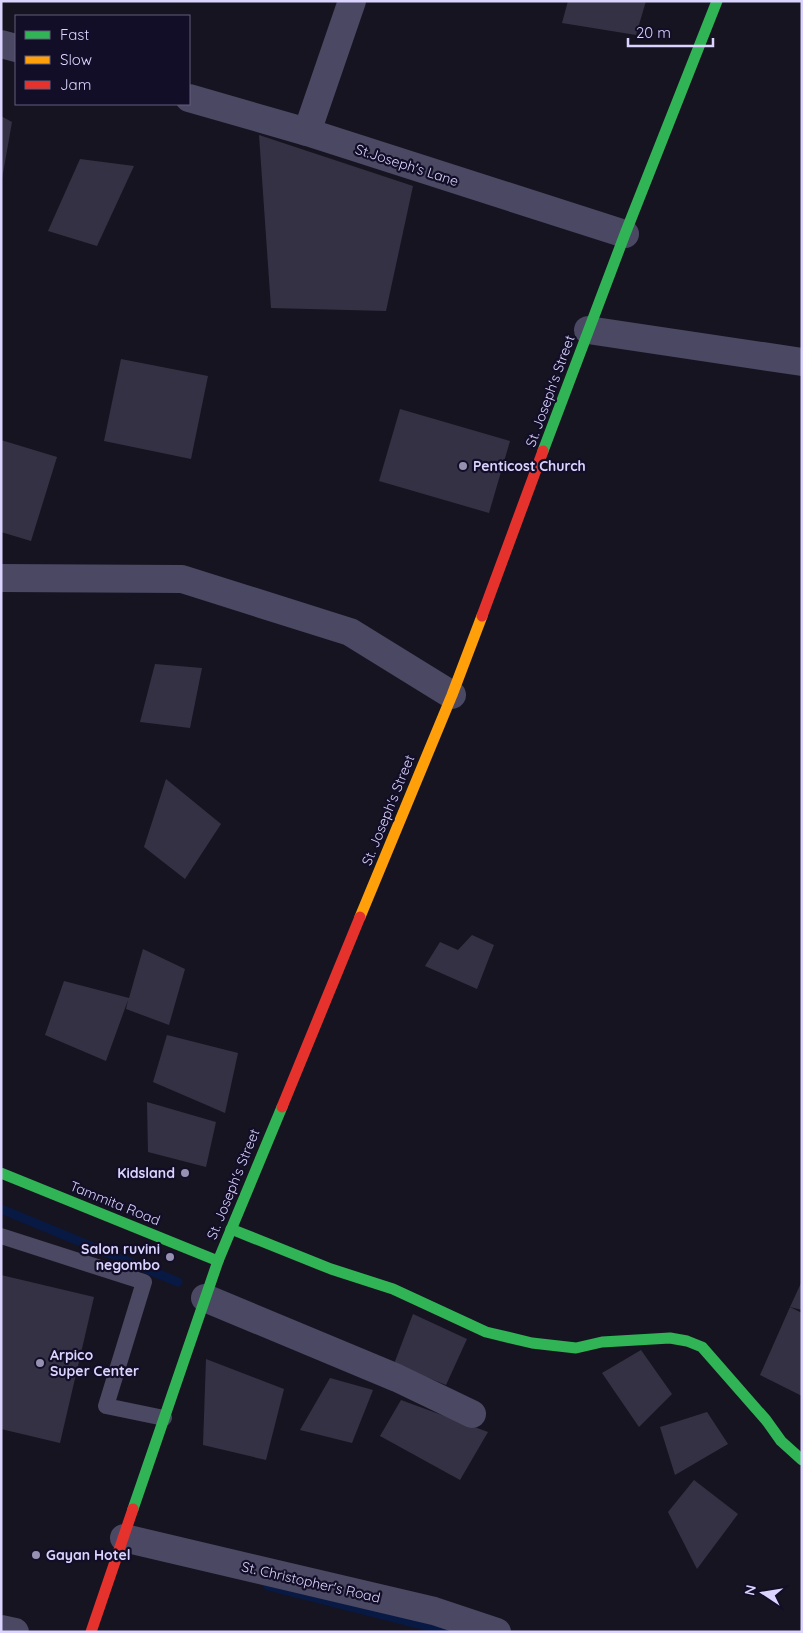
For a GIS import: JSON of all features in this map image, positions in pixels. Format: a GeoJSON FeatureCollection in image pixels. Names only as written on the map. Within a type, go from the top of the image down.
{"type":"FeatureCollection","features":[{"type":"Feature","properties":{"kind":"main road","name":"St. Joseph's Street"},"geometry":{"type":"LineString","coordinates":[[92,1632],[218,1261],[452,695],[624,234],[717,1]]}},
{"type":"Feature","properties":{"kind":"main road","name":"Tammita Road"},"geometry":{"type":"LineString","coordinates":[[1,1173],[218,1261]]}},
{"type":"Feature","properties":{"kind":"main road"},"geometry":{"type":"LineString","coordinates":[[231,1229],[331,1269],[393,1289],[486,1332],[523,1341],[576,1348],[602,1342],[670,1338],[687,1340],[702,1347],[766,1420],[781,1442],[802,1460]]}},
{"type":"Feature","properties":{"kind":"street"},"geometry":{"type":"LineString","coordinates":[[307,132],[352,1]]}},
{"type":"Feature","properties":{"kind":"street"},"geometry":{"type":"LineString","coordinates":[[1,44],[15,48]]}},
{"type":"Feature","properties":{"kind":"street","name":"St.Joseph's Lane"},"geometry":{"type":"LineString","coordinates":[[190,98],[307,132],[624,234]]}},
{"type":"Feature","properties":{"kind":"street"},"geometry":{"type":"LineString","coordinates":[[588,330],[802,362]]}},
{"type":"Feature","properties":{"kind":"street"},"geometry":{"type":"LineString","coordinates":[[1,578],[182,579],[350,632],[452,695]]}},
{"type":"Feature","properties":{"kind":"street"},"geometry":{"type":"LineString","coordinates":[[206,1298],[397,1378],[472,1414]]}},
{"type":"Feature","properties":{"kind":"street","name":"St. Christopher's Road"},"geometry":{"type":"LineString","coordinates":[[124,1538],[434,1611],[497,1632]]}},
{"type":"Feature","properties":{"kind":"street"},"geometry":{"type":"LineString","coordinates":[[1,1629],[15,1632]]}},
{"type":"Feature","properties":{"kind":"lane"},"geometry":{"type":"LineString","coordinates":[[1,1236],[144,1282],[106,1406],[164,1418]]}},
{"type":"Feature","properties":{"kind":"building"},"geometry":{"type":"Polygon","coordinates":[[[568,1],[646,1],[636,35],[562,23],[568,1]]]}},
{"type":"Feature","properties":{"kind":"building"},"geometry":{"type":"Polygon","coordinates":[[[1,116],[12,122],[2,179],[1,179],[1,116]]]}},
{"type":"Feature","properties":{"kind":"building"},"geometry":{"type":"Polygon","coordinates":[[[259,135],[413,186],[386,311],[271,308],[259,135]]]}},
{"type":"Feature","properties":{"kind":"building"},"geometry":{"type":"Polygon","coordinates":[[[80,159],[134,166],[97,246],[48,231],[80,159]]]}},
{"type":"Feature","properties":{"kind":"building"},"geometry":{"type":"Polygon","coordinates":[[[121,359],[208,376],[191,459],[104,441],[121,359]]]}},
{"type":"Feature","properties":{"kind":"building"},"geometry":{"type":"Polygon","coordinates":[[[400,409],[510,441],[489,513],[379,481],[400,409]]]}},
{"type":"Feature","properties":{"kind":"building"},"geometry":{"type":"Polygon","coordinates":[[[1,440],[57,457],[31,541],[1,532],[1,440]]]}},
{"type":"Feature","properties":{"kind":"building"},"geometry":{"type":"Polygon","coordinates":[[[155,664],[202,668],[190,728],[140,722],[155,664]]]}},
{"type":"Feature","properties":{"kind":"building"},"geometry":{"type":"Polygon","coordinates":[[[166,779],[221,824],[185,879],[144,847],[166,779]]]}},
{"type":"Feature","properties":{"kind":"building"},"geometry":{"type":"Polygon","coordinates":[[[472,935],[494,945],[477,989],[425,966],[440,942],[458,950],[472,935]]]}},
{"type":"Feature","properties":{"kind":"building"},"geometry":{"type":"Polygon","coordinates":[[[143,949],[185,969],[169,1025],[126,1009],[128,1000],[106,1061],[45,1035],[64,981],[129,998],[143,949]]]}},
{"type":"Feature","properties":{"kind":"building"},"geometry":{"type":"Polygon","coordinates":[[[167,1035],[238,1053],[225,1113],[153,1082],[167,1035]]]}},
{"type":"Feature","properties":{"kind":"building"},"geometry":{"type":"Polygon","coordinates":[[[147,1102],[216,1122],[206,1167],[148,1152],[147,1102]]]}},
{"type":"Feature","properties":{"kind":"building","name":"Arpico Super Center"},"geometry":{"type":"Polygon","coordinates":[[[1,1275],[94,1297],[60,1443],[1,1429],[1,1275]]]}},
{"type":"Feature","properties":{"kind":"building"},"geometry":{"type":"Polygon","coordinates":[[[802,1281],[802,1310],[790,1307],[802,1281]]]}},
{"type":"Feature","properties":{"kind":"building"},"geometry":{"type":"Polygon","coordinates":[[[790,1307],[802,1313],[802,1396],[760,1375],[790,1307]]]}},
{"type":"Feature","properties":{"kind":"building"},"geometry":{"type":"Polygon","coordinates":[[[413,1314],[467,1339],[446,1385],[394,1364],[413,1314]]]}},
{"type":"Feature","properties":{"kind":"building"},"geometry":{"type":"Polygon","coordinates":[[[641,1350],[672,1394],[639,1427],[602,1373],[641,1350]]]}},
{"type":"Feature","properties":{"kind":"building"},"geometry":{"type":"Polygon","coordinates":[[[206,1359],[284,1389],[266,1460],[203,1445],[206,1359]]]}},
{"type":"Feature","properties":{"kind":"building"},"geometry":{"type":"Polygon","coordinates":[[[330,1378],[373,1390],[352,1443],[300,1430],[330,1378]]]}},
{"type":"Feature","properties":{"kind":"building"},"geometry":{"type":"Polygon","coordinates":[[[401,1400],[488,1432],[460,1480],[380,1436],[401,1400]]]}},
{"type":"Feature","properties":{"kind":"building"},"geometry":{"type":"Polygon","coordinates":[[[707,1412],[728,1444],[675,1475],[660,1427],[707,1412]]]}},
{"type":"Feature","properties":{"kind":"building"},"geometry":{"type":"Polygon","coordinates":[[[694,1480],[738,1514],[697,1569],[668,1512],[694,1480]]]}},
{"type":"Feature","properties":{"kind":"waterway"},"geometry":{"type":"LineString","coordinates":[[1,1209],[178,1282]]}},
{"type":"Feature","properties":{"kind":"waterway"},"geometry":{"type":"LineString","coordinates":[[268,1586],[450,1632]]}},
{"type":"Feature","properties":{"kind":"traffic: fast"},"geometry":{"type":"LineString","coordinates":[[543,451],[625,234],[717,1]]}},
{"type":"Feature","properties":{"kind":"traffic: fast"},"geometry":{"type":"LineString","coordinates":[[133,1509],[218,1261],[282,1107]]}},
{"type":"Feature","properties":{"kind":"traffic: fast"},"geometry":{"type":"LineString","coordinates":[[1,1173],[218,1261]]}},
{"type":"Feature","properties":{"kind":"traffic: fast"},"geometry":{"type":"LineString","coordinates":[[231,1229],[331,1269],[393,1289],[486,1332],[532,1343],[576,1348],[602,1342],[670,1338],[687,1341],[702,1347],[766,1420],[781,1441],[802,1460]]}},
{"type":"Feature","properties":{"kind":"traffic: slow"},"geometry":{"type":"LineString","coordinates":[[360,917],[452,695],[482,616]]}},
{"type":"Feature","properties":{"kind":"traffic: jam"},"geometry":{"type":"LineString","coordinates":[[482,616],[543,451]]}},
{"type":"Feature","properties":{"kind":"traffic: jam"},"geometry":{"type":"LineString","coordinates":[[282,1107],[360,917]]}},
{"type":"Feature","properties":{"kind":"traffic: jam"},"geometry":{"type":"LineString","coordinates":[[91,1632],[133,1509]]}},
{"type":"Feature","properties":{"kind":"place","name":"Penticost Church"},"geometry":{"type":"Point","coordinates":[463,466]}},
{"type":"Feature","properties":{"kind":"place","name":"Kidsland"},"geometry":{"type":"Point","coordinates":[185,1173]}},
{"type":"Feature","properties":{"kind":"place","name":"Salon ruvini negombo"},"geometry":{"type":"Point","coordinates":[170,1257]}},
{"type":"Feature","properties":{"kind":"place","name":"Arpico Super Center"},"geometry":{"type":"Point","coordinates":[40,1363]}},
{"type":"Feature","properties":{"kind":"place","name":"Gayan Hotel"},"geometry":{"type":"Point","coordinates":[36,1555]}}]}
